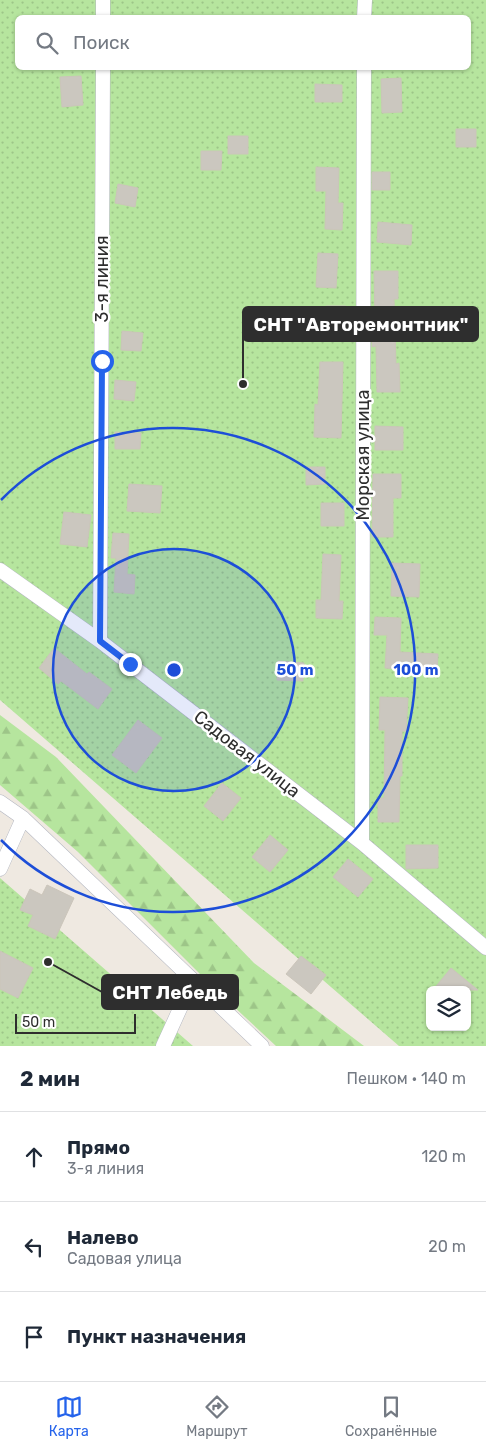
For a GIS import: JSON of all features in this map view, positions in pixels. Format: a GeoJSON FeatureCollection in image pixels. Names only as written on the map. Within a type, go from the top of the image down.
{"type":"FeatureCollection","features":[{"type":"Feature","properties":{"kind":"street"},"geometry":{"type":"LineString","coordinates":[[103,0],[103,15]]}},
{"type":"Feature","properties":{"kind":"street","name":"3-я линия"},"geometry":{"type":"LineString","coordinates":[[100,641],[103,70]]}},
{"type":"Feature","properties":{"kind":"street","name":"Морская улица"},"geometry":{"type":"LineString","coordinates":[[362,843],[364,70]]}},
{"type":"Feature","properties":{"kind":"street","name":"Садовая улица"},"geometry":{"type":"LineString","coordinates":[[0,570],[100,641],[362,843],[486,948]]}},
{"type":"Feature","properties":{"kind":"street"},"geometry":{"type":"LineString","coordinates":[[0,802],[23,818],[262,1046]]}},
{"type":"Feature","properties":{"kind":"street"},"geometry":{"type":"LineString","coordinates":[[0,869],[23,818]]}},
{"type":"Feature","properties":{"kind":"street"},"geometry":{"type":"LineString","coordinates":[[162,1046],[193,980]]}},
{"type":"Feature","properties":{"kind":"green space"},"geometry":{"type":"Polygon","coordinates":[[[0,0],[486,0],[486,1046],[399,1046],[0,700],[0,0]]]}},
{"type":"Feature","properties":{"kind":"green space"},"geometry":{"type":"Polygon","coordinates":[[[0,715],[56,757],[254,963],[364,1046],[276,1046],[216,990],[78,852],[0,785],[0,715]]]}},
{"type":"Feature","properties":{"kind":"green space"},"geometry":{"type":"Polygon","coordinates":[[[0,878],[193,1046],[0,1046],[0,878]]]}},
{"type":"Feature","properties":{"kind":"building"},"geometry":{"type":"Polygon","coordinates":[[[81,76],[83,105],[62,107],[60,77],[81,76]]]}},
{"type":"Feature","properties":{"kind":"building"},"geometry":{"type":"Polygon","coordinates":[[[401,78],[402,112],[382,113],[381,79],[401,78]]]}},
{"type":"Feature","properties":{"kind":"building"},"geometry":{"type":"Polygon","coordinates":[[[315,84],[342,85],[342,102],[315,102],[315,84]]]}},
{"type":"Feature","properties":{"kind":"building"},"geometry":{"type":"Polygon","coordinates":[[[456,129],[476,129],[476,147],[456,147],[456,129]]]}},
{"type":"Feature","properties":{"kind":"building"},"geometry":{"type":"Polygon","coordinates":[[[228,136],[248,136],[248,154],[228,154],[228,136]]]}},
{"type":"Feature","properties":{"kind":"building"},"geometry":{"type":"Polygon","coordinates":[[[201,151],[222,151],[221,170],[201,170],[201,151]]]}},
{"type":"Feature","properties":{"kind":"building"},"geometry":{"type":"Polygon","coordinates":[[[316,167],[339,168],[338,203],[343,203],[342,230],[325,229],[326,191],[316,191],[316,167]]]}},
{"type":"Feature","properties":{"kind":"building"},"geometry":{"type":"Polygon","coordinates":[[[372,172],[390,172],[390,190],[372,190],[372,172]]]}},
{"type":"Feature","properties":{"kind":"building"},"geometry":{"type":"Polygon","coordinates":[[[118,184],[138,188],[135,207],[115,203],[118,184]]]}},
{"type":"Feature","properties":{"kind":"building"},"geometry":{"type":"Polygon","coordinates":[[[378,222],[412,225],[411,245],[377,242],[378,222]]]}},
{"type":"Feature","properties":{"kind":"building"},"geometry":{"type":"Polygon","coordinates":[[[318,253],[338,254],[336,288],[316,287],[318,253]]]}},
{"type":"Feature","properties":{"kind":"building"},"geometry":{"type":"Polygon","coordinates":[[[374,271],[398,271],[398,299],[394,299],[396,364],[399,363],[400,392],[377,392],[376,346],[372,347],[372,318],[375,318],[374,271]]]}},
{"type":"Feature","properties":{"kind":"building"},"geometry":{"type":"Polygon","coordinates":[[[326,306],[346,306],[346,323],[327,323],[326,306]]]}},
{"type":"Feature","properties":{"kind":"building"},"geometry":{"type":"Polygon","coordinates":[[[122,331],[143,333],[141,351],[121,350],[122,331]]]}},
{"type":"Feature","properties":{"kind":"building"},"geometry":{"type":"Polygon","coordinates":[[[320,362],[343,362],[341,438],[314,437],[315,404],[318,405],[320,362]]]}},
{"type":"Feature","properties":{"kind":"building"},"geometry":{"type":"Polygon","coordinates":[[[115,380],[136,382],[134,401],[114,399],[115,380]]]}},
{"type":"Feature","properties":{"kind":"building"},"geometry":{"type":"Polygon","coordinates":[[[375,426],[403,427],[403,450],[375,450],[375,426]]]}},
{"type":"Feature","properties":{"kind":"building"},"geometry":{"type":"Polygon","coordinates":[[[115,432],[141,433],[140,449],[115,449],[115,432]]]}},
{"type":"Feature","properties":{"kind":"building"},"geometry":{"type":"Polygon","coordinates":[[[306,467],[325,467],[325,484],[306,485],[306,467]]]}},
{"type":"Feature","properties":{"kind":"building"},"geometry":{"type":"Polygon","coordinates":[[[373,474],[401,474],[401,498],[393,498],[393,537],[372,537],[373,474]]]}},
{"type":"Feature","properties":{"kind":"building"},"geometry":{"type":"Polygon","coordinates":[[[129,484],[162,486],[160,513],[127,511],[129,484]]]}},
{"type":"Feature","properties":{"kind":"building"},"geometry":{"type":"Polygon","coordinates":[[[321,503],[344,503],[344,526],[321,526],[321,503]]]}},
{"type":"Feature","properties":{"kind":"building"},"geometry":{"type":"Polygon","coordinates":[[[64,512],[91,515],[87,547],[60,544],[64,512]]]}},
{"type":"Feature","properties":{"kind":"building"},"geometry":{"type":"Polygon","coordinates":[[[113,533],[129,534],[127,574],[135,575],[134,594],[114,592],[116,558],[111,558],[113,533]]]}},
{"type":"Feature","properties":{"kind":"building"},"geometry":{"type":"Polygon","coordinates":[[[323,554],[341,555],[339,601],[343,601],[342,619],[316,618],[316,600],[321,600],[323,554]]]}},
{"type":"Feature","properties":{"kind":"building"},"geometry":{"type":"Polygon","coordinates":[[[392,563],[420,564],[419,597],[391,596],[392,563]]]}},
{"type":"Feature","properties":{"kind":"building"},"geometry":{"type":"Polygon","coordinates":[[[375,617],[401,618],[400,652],[438,654],[437,672],[385,668],[387,635],[374,635],[375,617]]]}},
{"type":"Feature","properties":{"kind":"building"},"geometry":{"type":"Polygon","coordinates":[[[54,648],[87,674],[89,672],[112,689],[98,709],[61,681],[58,684],[39,668],[54,648]]]}},
{"type":"Feature","properties":{"kind":"building"},"geometry":{"type":"Polygon","coordinates":[[[278,661],[304,663],[303,681],[277,680],[278,661]]]}},
{"type":"Feature","properties":{"kind":"building"},"geometry":{"type":"Polygon","coordinates":[[[380,697],[408,698],[406,731],[402,731],[399,822],[378,822],[378,798],[384,798],[385,730],[379,730],[380,697]]]}},
{"type":"Feature","properties":{"kind":"building"},"geometry":{"type":"Polygon","coordinates":[[[138,720],[162,738],[136,773],[112,755],[138,720]]]}},
{"type":"Feature","properties":{"kind":"building"},"geometry":{"type":"Polygon","coordinates":[[[222,783],[241,798],[223,821],[204,806],[222,783]]]}},
{"type":"Feature","properties":{"kind":"building"},"geometry":{"type":"Polygon","coordinates":[[[270,835],[288,850],[270,872],[252,857],[270,835]]]}},
{"type":"Feature","properties":{"kind":"building"},"geometry":{"type":"Polygon","coordinates":[[[406,845],[438,845],[438,868],[406,869],[406,845]]]}},
{"type":"Feature","properties":{"kind":"building"},"geometry":{"type":"Polygon","coordinates":[[[348,859],[373,879],[358,897],[333,877],[348,859]]]}},
{"type":"Feature","properties":{"kind":"building"},"geometry":{"type":"Polygon","coordinates":[[[47,885],[74,898],[55,939],[28,926],[33,915],[20,910],[30,889],[42,895],[47,885]]]}},
{"type":"Feature","properties":{"kind":"building"},"geometry":{"type":"Polygon","coordinates":[[[0,951],[33,968],[18,998],[0,989],[0,951]]]}},
{"type":"Feature","properties":{"kind":"building"},"geometry":{"type":"Polygon","coordinates":[[[301,956],[326,975],[311,994],[286,974],[301,956]]]}},
{"type":"Feature","properties":{"kind":"building"},"geometry":{"type":"Polygon","coordinates":[[[451,968],[478,990],[471,990],[471,986],[436,986],[451,968]]]}},
{"type":"Feature","properties":{"kind":"place","name":"СНТ \"Авторемонтник\""},"geometry":{"type":"Point","coordinates":[243,384]}},
{"type":"Feature","properties":{"kind":"place","name":"СНТ Лебедь"},"geometry":{"type":"Point","coordinates":[48,962]}},
{"type":"Feature","properties":{"kind":"route"},"geometry":{"type":"LineString","coordinates":[[102,361],[100,641],[130,664]]}}]}
